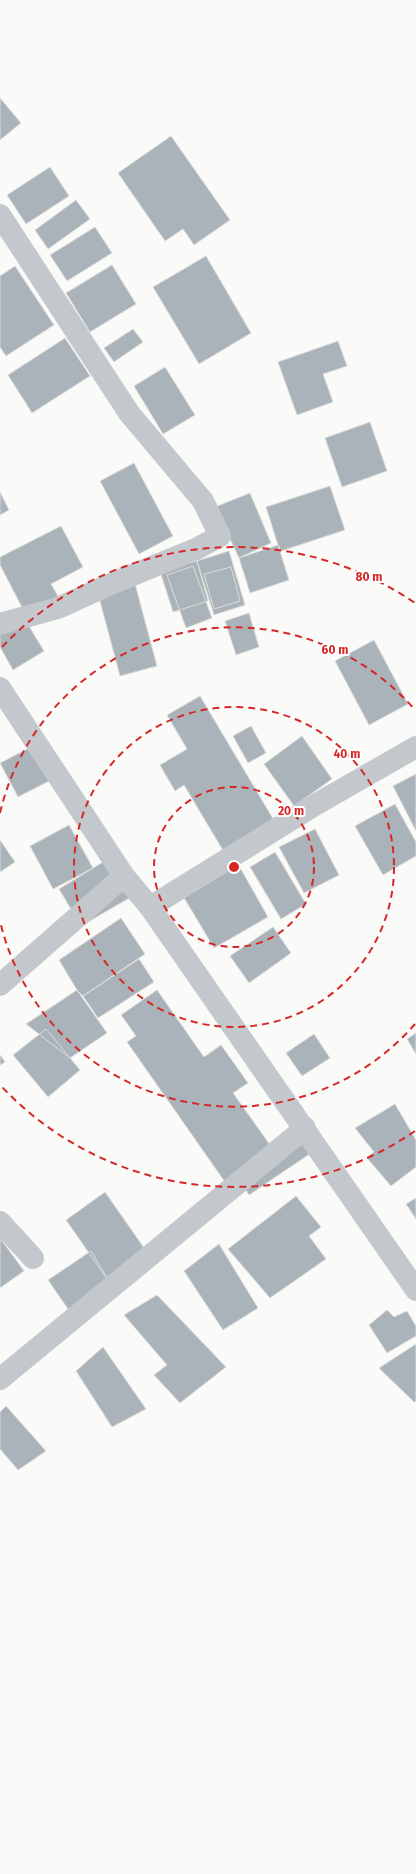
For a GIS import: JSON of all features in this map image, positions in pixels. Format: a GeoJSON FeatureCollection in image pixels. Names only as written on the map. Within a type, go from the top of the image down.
{"type":"FeatureCollection","features":[{"type":"Feature","properties":{"kind":"street"},"geometry":{"type":"LineString","coordinates":[[0,215],[129,413],[203,501],[220,536],[196,549],[112,583],[58,608],[0,624]]}},
{"type":"Feature","properties":{"kind":"street"},"geometry":{"type":"LineString","coordinates":[[0,688],[124,876],[150,907],[305,1128],[416,1290]]}},
{"type":"Feature","properties":{"kind":"street"},"geometry":{"type":"LineString","coordinates":[[150,907],[315,805],[416,747]]}},
{"type":"Feature","properties":{"kind":"street"},"geometry":{"type":"LineString","coordinates":[[0,985],[124,876]]}},
{"type":"Feature","properties":{"kind":"street"},"geometry":{"type":"LineString","coordinates":[[0,1379],[305,1128]]}},
{"type":"Feature","properties":{"kind":"street"},"geometry":{"type":"LineString","coordinates":[[0,1222],[33,1258]]}},
{"type":"Feature","properties":{"kind":"building"},"geometry":{"type":"Polygon","coordinates":[[[0,98],[21,123],[0,140],[0,98]]]}},
{"type":"Feature","properties":{"kind":"building"},"geometry":{"type":"Polygon","coordinates":[[[171,136],[230,220],[194,245],[183,229],[165,241],[118,173],[171,136]]]}},
{"type":"Feature","properties":{"kind":"building"},"geometry":{"type":"Polygon","coordinates":[[[50,167],[69,196],[26,224],[7,195],[50,167]]]}},
{"type":"Feature","properties":{"kind":"building"},"geometry":{"type":"Polygon","coordinates":[[[76,200],[90,219],[48,249],[35,230],[76,200]]]}},
{"type":"Feature","properties":{"kind":"building"},"geometry":{"type":"Polygon","coordinates":[[[95,227],[112,253],[67,281],[50,255],[95,227]]]}},
{"type":"Feature","properties":{"kind":"building"},"geometry":{"type":"Polygon","coordinates":[[[206,256],[251,333],[199,364],[153,287],[206,256]]]}},
{"type":"Feature","properties":{"kind":"building"},"geometry":{"type":"Polygon","coordinates":[[[112,265],[136,304],[90,332],[66,293],[112,265]]]}},
{"type":"Feature","properties":{"kind":"building"},"geometry":{"type":"Polygon","coordinates":[[[15,266],[54,325],[6,356],[0,347],[0,276],[15,266]]]}},
{"type":"Feature","properties":{"kind":"building"},"geometry":{"type":"Polygon","coordinates":[[[133,329],[143,342],[114,362],[104,348],[133,329]]]}},
{"type":"Feature","properties":{"kind":"building"},"geometry":{"type":"Polygon","coordinates":[[[65,338],[90,376],[32,413],[8,375],[65,338]]]}},
{"type":"Feature","properties":{"kind":"building"},"geometry":{"type":"Polygon","coordinates":[[[338,341],[347,366],[323,374],[333,402],[297,415],[278,362],[338,341]]]}},
{"type":"Feature","properties":{"kind":"building"},"geometry":{"type":"Polygon","coordinates":[[[165,367],[195,415],[163,434],[134,386],[165,367]]]}},
{"type":"Feature","properties":{"kind":"building"},"geometry":{"type":"Polygon","coordinates":[[[370,422],[387,471],[342,487],[325,438],[370,422]]]}},
{"type":"Feature","properties":{"kind":"building"},"geometry":{"type":"Polygon","coordinates":[[[134,463],[173,536],[139,554],[100,481],[134,463]]]}},
{"type":"Feature","properties":{"kind":"building"},"geometry":{"type":"Polygon","coordinates":[[[330,486],[345,530],[281,551],[266,507],[330,486]]]}},
{"type":"Feature","properties":{"kind":"building"},"geometry":{"type":"Polygon","coordinates":[[[0,492],[9,510],[0,515],[0,492]]]}},
{"type":"Feature","properties":{"kind":"building"},"geometry":{"type":"Polygon","coordinates":[[[250,493],[271,543],[239,558],[215,507],[250,493]]]}},
{"type":"Feature","properties":{"kind":"building"},"geometry":{"type":"Polygon","coordinates":[[[61,526],[83,567],[51,584],[59,598],[26,615],[0,565],[0,557],[61,526]]]}},
{"type":"Feature","properties":{"kind":"building"},"geometry":{"type":"Polygon","coordinates":[[[278,545],[289,580],[250,593],[239,558],[278,545]]]}},
{"type":"Feature","properties":{"kind":"building"},"geometry":{"type":"Polygon","coordinates":[[[229,551],[245,605],[214,615],[197,561],[229,551]]]}},
{"type":"Feature","properties":{"kind":"building"},"geometry":{"type":"Polygon","coordinates":[[[197,561],[208,601],[173,612],[160,571],[197,561]]]}},
{"type":"Feature","properties":{"kind":"building"},"geometry":{"type":"Polygon","coordinates":[[[193,566],[212,618],[186,628],[167,575],[193,566]]]}},
{"type":"Feature","properties":{"kind":"building"},"geometry":{"type":"Polygon","coordinates":[[[231,567],[240,601],[214,609],[204,574],[231,567]]]}},
{"type":"Feature","properties":{"kind":"building"},"geometry":{"type":"Polygon","coordinates":[[[134,580],[157,666],[120,676],[97,590],[134,580]]]}},
{"type":"Feature","properties":{"kind":"building"},"geometry":{"type":"Polygon","coordinates":[[[249,613],[259,647],[236,655],[225,621],[249,613]]]}},
{"type":"Feature","properties":{"kind":"building"},"geometry":{"type":"Polygon","coordinates":[[[24,618],[44,651],[13,670],[0,647],[0,633],[24,618]]]}},
{"type":"Feature","properties":{"kind":"building"},"geometry":{"type":"Polygon","coordinates":[[[374,640],[408,704],[369,725],[335,661],[374,640]]]}},
{"type":"Feature","properties":{"kind":"building"},"geometry":{"type":"Polygon","coordinates":[[[200,696],[275,822],[224,852],[184,785],[175,791],[160,765],[187,749],[167,715],[200,696]]]}},
{"type":"Feature","properties":{"kind":"building"},"geometry":{"type":"Polygon","coordinates":[[[251,726],[266,753],[248,763],[233,736],[251,726]]]}},
{"type":"Feature","properties":{"kind":"building"},"geometry":{"type":"Polygon","coordinates":[[[302,736],[332,779],[294,806],[264,764],[302,736]]]}},
{"type":"Feature","properties":{"kind":"building"},"geometry":{"type":"Polygon","coordinates":[[[31,747],[49,781],[18,797],[0,763],[31,747]]]}},
{"type":"Feature","properties":{"kind":"building"},"geometry":{"type":"Polygon","coordinates":[[[416,774],[416,831],[393,786],[416,774]]]}},
{"type":"Feature","properties":{"kind":"building"},"geometry":{"type":"Polygon","coordinates":[[[395,804],[416,842],[416,856],[383,875],[355,826],[395,804]]]}},
{"type":"Feature","properties":{"kind":"building"},"geometry":{"type":"Polygon","coordinates":[[[69,825],[93,868],[53,889],[30,846],[69,825]]]}},
{"type":"Feature","properties":{"kind":"building"},"geometry":{"type":"Polygon","coordinates":[[[315,829],[339,875],[304,893],[279,847],[315,829]]]}},
{"type":"Feature","properties":{"kind":"building"},"geometry":{"type":"Polygon","coordinates":[[[0,840],[15,862],[0,872],[0,840]]]}},
{"type":"Feature","properties":{"kind":"building"},"geometry":{"type":"Polygon","coordinates":[[[275,852],[306,904],[281,919],[250,867],[275,852]]]}},
{"type":"Feature","properties":{"kind":"building"},"geometry":{"type":"Polygon","coordinates":[[[108,859],[131,897],[81,926],[59,889],[108,859]]]}},
{"type":"Feature","properties":{"kind":"building"},"geometry":{"type":"Polygon","coordinates":[[[238,864],[268,917],[214,948],[183,896],[238,864]]]}},
{"type":"Feature","properties":{"kind":"building"},"geometry":{"type":"Polygon","coordinates":[[[121,918],[145,954],[83,996],[77,990],[59,960],[121,918]]]}},
{"type":"Feature","properties":{"kind":"building"},"geometry":{"type":"Polygon","coordinates":[[[273,927],[291,953],[249,983],[230,956],[273,927]]]}},
{"type":"Feature","properties":{"kind":"building"},"geometry":{"type":"Polygon","coordinates":[[[139,959],[154,982],[98,1018],[83,996],[139,959]]]}},
{"type":"Feature","properties":{"kind":"building"},"geometry":{"type":"Polygon","coordinates":[[[77,990],[107,1033],[70,1058],[26,1024],[77,990]]]}},
{"type":"Feature","properties":{"kind":"building"},"geometry":{"type":"Polygon","coordinates":[[[157,990],[204,1057],[221,1045],[248,1083],[233,1093],[273,1149],[225,1182],[127,1042],[136,1036],[121,1015],[157,990]]]}},
{"type":"Feature","properties":{"kind":"building"},"geometry":{"type":"Polygon","coordinates":[[[46,1029],[80,1070],[48,1097],[13,1055],[46,1029]]]}},
{"type":"Feature","properties":{"kind":"building"},"geometry":{"type":"Polygon","coordinates":[[[416,1033],[416,1054],[407,1039],[416,1033]]]}},
{"type":"Feature","properties":{"kind":"building"},"geometry":{"type":"Polygon","coordinates":[[[314,1034],[330,1058],[302,1076],[286,1053],[314,1034]]]}},
{"type":"Feature","properties":{"kind":"building"},"geometry":{"type":"Polygon","coordinates":[[[0,1055],[5,1062],[0,1065],[0,1055]]]}},
{"type":"Feature","properties":{"kind":"building"},"geometry":{"type":"Polygon","coordinates":[[[395,1104],[416,1140],[416,1167],[391,1186],[367,1158],[374,1152],[355,1128],[395,1104]]]}},
{"type":"Feature","properties":{"kind":"building"},"geometry":{"type":"Polygon","coordinates":[[[299,1130],[314,1151],[249,1195],[236,1174],[299,1130]]]}},
{"type":"Feature","properties":{"kind":"building"},"geometry":{"type":"Polygon","coordinates":[[[105,1192],[151,1258],[112,1286],[66,1220],[105,1192]]]}},
{"type":"Feature","properties":{"kind":"building"},"geometry":{"type":"Polygon","coordinates":[[[296,1196],[321,1227],[309,1236],[326,1259],[270,1298],[228,1249],[296,1196]]]}},
{"type":"Feature","properties":{"kind":"building"},"geometry":{"type":"Polygon","coordinates":[[[416,1198],[416,1219],[406,1204],[416,1198]]]}},
{"type":"Feature","properties":{"kind":"building"},"geometry":{"type":"Polygon","coordinates":[[[0,1238],[24,1271],[0,1288],[0,1238]]]}},
{"type":"Feature","properties":{"kind":"building"},"geometry":{"type":"Polygon","coordinates":[[[219,1244],[258,1308],[223,1330],[184,1271],[219,1244]]]}},
{"type":"Feature","properties":{"kind":"building"},"geometry":{"type":"Polygon","coordinates":[[[91,1251],[112,1286],[75,1319],[48,1280],[91,1251]]]}},
{"type":"Feature","properties":{"kind":"building"},"geometry":{"type":"Polygon","coordinates":[[[157,1295],[226,1367],[180,1403],[154,1375],[167,1365],[124,1315],[157,1295]]]}},
{"type":"Feature","properties":{"kind":"building"},"geometry":{"type":"Polygon","coordinates":[[[387,1310],[394,1317],[407,1311],[416,1326],[416,1336],[387,1353],[369,1325],[387,1310]]]}},
{"type":"Feature","properties":{"kind":"building"},"geometry":{"type":"Polygon","coordinates":[[[416,1344],[416,1401],[414,1402],[379,1368],[416,1344]]]}},
{"type":"Feature","properties":{"kind":"building"},"geometry":{"type":"Polygon","coordinates":[[[103,1347],[146,1409],[112,1427],[76,1371],[103,1347]]]}},
{"type":"Feature","properties":{"kind":"building"},"geometry":{"type":"Polygon","coordinates":[[[6,1406],[46,1451],[18,1470],[0,1449],[0,1412],[6,1406]]]}}]}
